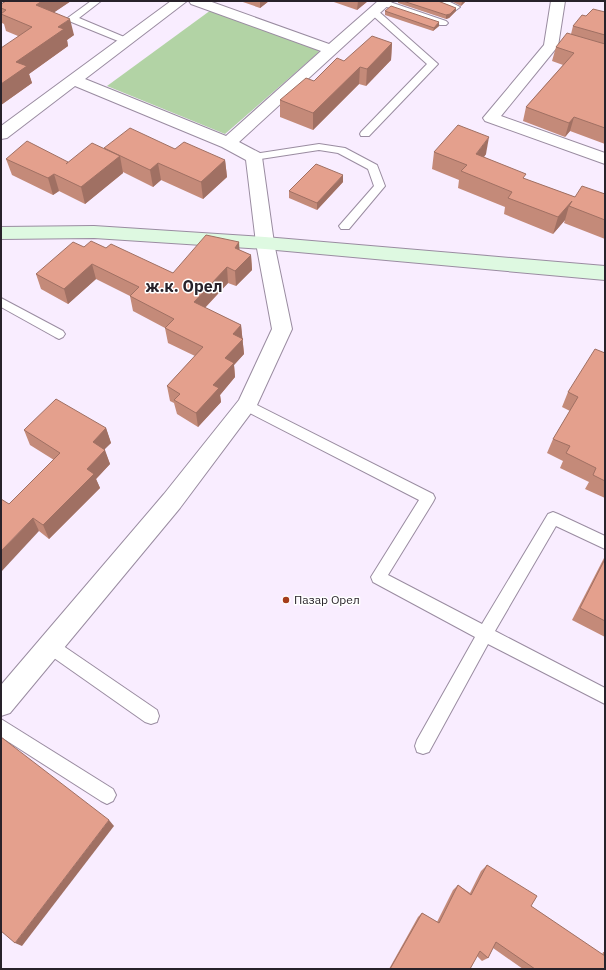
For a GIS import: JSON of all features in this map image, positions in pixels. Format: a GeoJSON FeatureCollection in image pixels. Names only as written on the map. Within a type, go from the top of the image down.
{"type":"FeatureCollection","features":[{"type":"Feature","properties":{"kind":"street"},"geometry":{"type":"LineString","coordinates":[[1,134],[180,1]]}},
{"type":"Feature","properties":{"kind":"street"},"geometry":{"type":"LineString","coordinates":[[196,1],[332,50]]}},
{"type":"Feature","properties":{"kind":"street"},"geometry":{"type":"LineString","coordinates":[[558,1],[556,40],[491,118],[605,159]]}},
{"type":"Feature","properties":{"kind":"street"},"geometry":{"type":"LineString","coordinates":[[228,143],[381,5]]}},
{"type":"Feature","properties":{"kind":"street"},"geometry":{"type":"LineString","coordinates":[[1,704],[172,501],[247,405],[282,329],[265,243],[254,157],[228,143],[74,80]]}},
{"type":"Feature","properties":{"kind":"street"},"geometry":{"type":"LineString","coordinates":[[1,233],[94,232],[265,243],[605,273]]}},
{"type":"Feature","properties":{"kind":"lane"},"geometry":{"type":"LineString","coordinates":[[97,1],[72,19],[126,41]]}},
{"type":"Feature","properties":{"kind":"lane"},"geometry":{"type":"LineString","coordinates":[[440,1],[456,7]]}},
{"type":"Feature","properties":{"kind":"lane"},"geometry":{"type":"LineString","coordinates":[[381,5],[443,23]]}},
{"type":"Feature","properties":{"kind":"lane"},"geometry":{"type":"LineString","coordinates":[[365,134],[433,64],[381,5]]}},
{"type":"Feature","properties":{"kind":"lane"},"geometry":{"type":"LineString","coordinates":[[254,157],[319,147],[341,150],[373,167],[380,186],[344,226]]}},
{"type":"Feature","properties":{"kind":"lane"},"geometry":{"type":"LineString","coordinates":[[1,302],[59,334]]}},
{"type":"Feature","properties":{"kind":"lane"},"geometry":{"type":"LineString","coordinates":[[247,405],[428,498],[378,577],[605,696]]}},
{"type":"Feature","properties":{"kind":"lane"},"geometry":{"type":"LineString","coordinates":[[424,746],[485,634],[553,518],[605,543]]}},
{"type":"Feature","properties":{"kind":"lane"},"geometry":{"type":"LineString","coordinates":[[50,646],[151,716]]}},
{"type":"Feature","properties":{"kind":"lane"},"geometry":{"type":"LineString","coordinates":[[1,727],[107,795]]}},
{"type":"Feature","properties":{"kind":"green space"},"geometry":{"type":"Polygon","coordinates":[[[211,10],[316,48],[319,52],[225,134],[107,86],[211,10]]]}},
{"type":"Feature","properties":{"kind":"building"},"geometry":{"type":"Polygon","coordinates":[[[6,1],[42,1],[36,5],[70,19],[58,27],[64,29],[16,62],[27,66],[1,84],[1,48],[32,27],[1,14],[6,10],[1,8],[1,4],[6,1]]]}},
{"type":"Feature","properties":{"kind":"building"},"geometry":{"type":"Polygon","coordinates":[[[403,1],[438,1],[456,8],[450,14],[446,15],[403,1]]]}},
{"type":"Feature","properties":{"kind":"building"},"geometry":{"type":"Polygon","coordinates":[[[391,6],[439,22],[434,28],[385,11],[391,6]]]}},
{"type":"Feature","properties":{"kind":"building"},"geometry":{"type":"Polygon","coordinates":[[[593,9],[605,12],[605,35],[573,26],[582,15],[586,16],[593,9]]]}},
{"type":"Feature","properties":{"kind":"building"},"geometry":{"type":"Polygon","coordinates":[[[567,33],[605,44],[605,128],[574,117],[569,123],[526,107],[574,53],[556,47],[567,33]]]}},
{"type":"Feature","properties":{"kind":"building"},"geometry":{"type":"Polygon","coordinates":[[[372,36],[392,43],[367,69],[360,67],[313,113],[280,100],[306,78],[314,81],[337,58],[344,61],[372,36]]]}},
{"type":"Feature","properties":{"kind":"building"},"geometry":{"type":"Polygon","coordinates":[[[458,125],[489,137],[476,154],[526,174],[523,178],[575,197],[582,186],[605,194],[605,220],[569,206],[572,201],[558,217],[508,198],[512,192],[461,171],[467,165],[434,152],[458,125]]]}},
{"type":"Feature","properties":{"kind":"building"},"geometry":{"type":"Polygon","coordinates":[[[130,128],[175,149],[184,142],[225,160],[201,182],[158,163],[150,170],[104,148],[130,128]]]}},
{"type":"Feature","properties":{"kind":"building"},"geometry":{"type":"Polygon","coordinates":[[[27,141],[68,162],[66,164],[92,143],[120,156],[81,187],[54,174],[48,178],[6,159],[27,141]]]}},
{"type":"Feature","properties":{"kind":"building"},"geometry":{"type":"Polygon","coordinates":[[[316,164],[343,175],[317,203],[289,191],[316,164]]]}},
{"type":"Feature","properties":{"kind":"building"},"geometry":{"type":"Polygon","coordinates":[[[206,235],[239,242],[235,248],[251,255],[235,271],[227,267],[194,302],[241,325],[233,334],[243,339],[225,358],[234,363],[213,385],[219,388],[196,413],[174,400],[180,394],[167,386],[203,347],[165,328],[174,319],[130,296],[139,287],[92,264],[64,289],[36,274],[73,242],[84,247],[91,241],[106,248],[111,244],[173,273],[206,235]]]}},
{"type":"Feature","properties":{"kind":"building"},"geometry":{"type":"Polygon","coordinates":[[[595,349],[605,353],[605,481],[593,475],[596,468],[566,453],[570,446],[553,439],[578,397],[568,392],[595,349]]]}},
{"type":"Feature","properties":{"kind":"building"},"geometry":{"type":"Polygon","coordinates":[[[56,399],[106,428],[93,442],[105,450],[87,469],[94,474],[43,525],[33,518],[1,551],[1,499],[9,504],[60,453],[24,430],[56,399]]]}},
{"type":"Feature","properties":{"kind":"building"},"geometry":{"type":"Polygon","coordinates":[[[605,559],[605,621],[580,608],[605,559]]]}},
{"type":"Feature","properties":{"kind":"building"},"geometry":{"type":"Polygon","coordinates":[[[1,737],[109,820],[15,943],[1,931],[1,737]]]}},
{"type":"Feature","properties":{"kind":"building"},"geometry":{"type":"Polygon","coordinates":[[[487,865],[537,896],[531,906],[605,956],[605,969],[535,969],[496,942],[488,958],[480,951],[470,969],[390,969],[422,913],[439,923],[458,885],[471,895],[487,865]]]}},
{"type":"Feature","properties":{"kind":"place","name":"Пазар Орел"},"geometry":{"type":"Point","coordinates":[286,600]}},
{"type":"Feature","properties":{"kind":"district","name":"ж.к. Орел"},"geometry":{"type":"Point","coordinates":[184,286]}}]}
